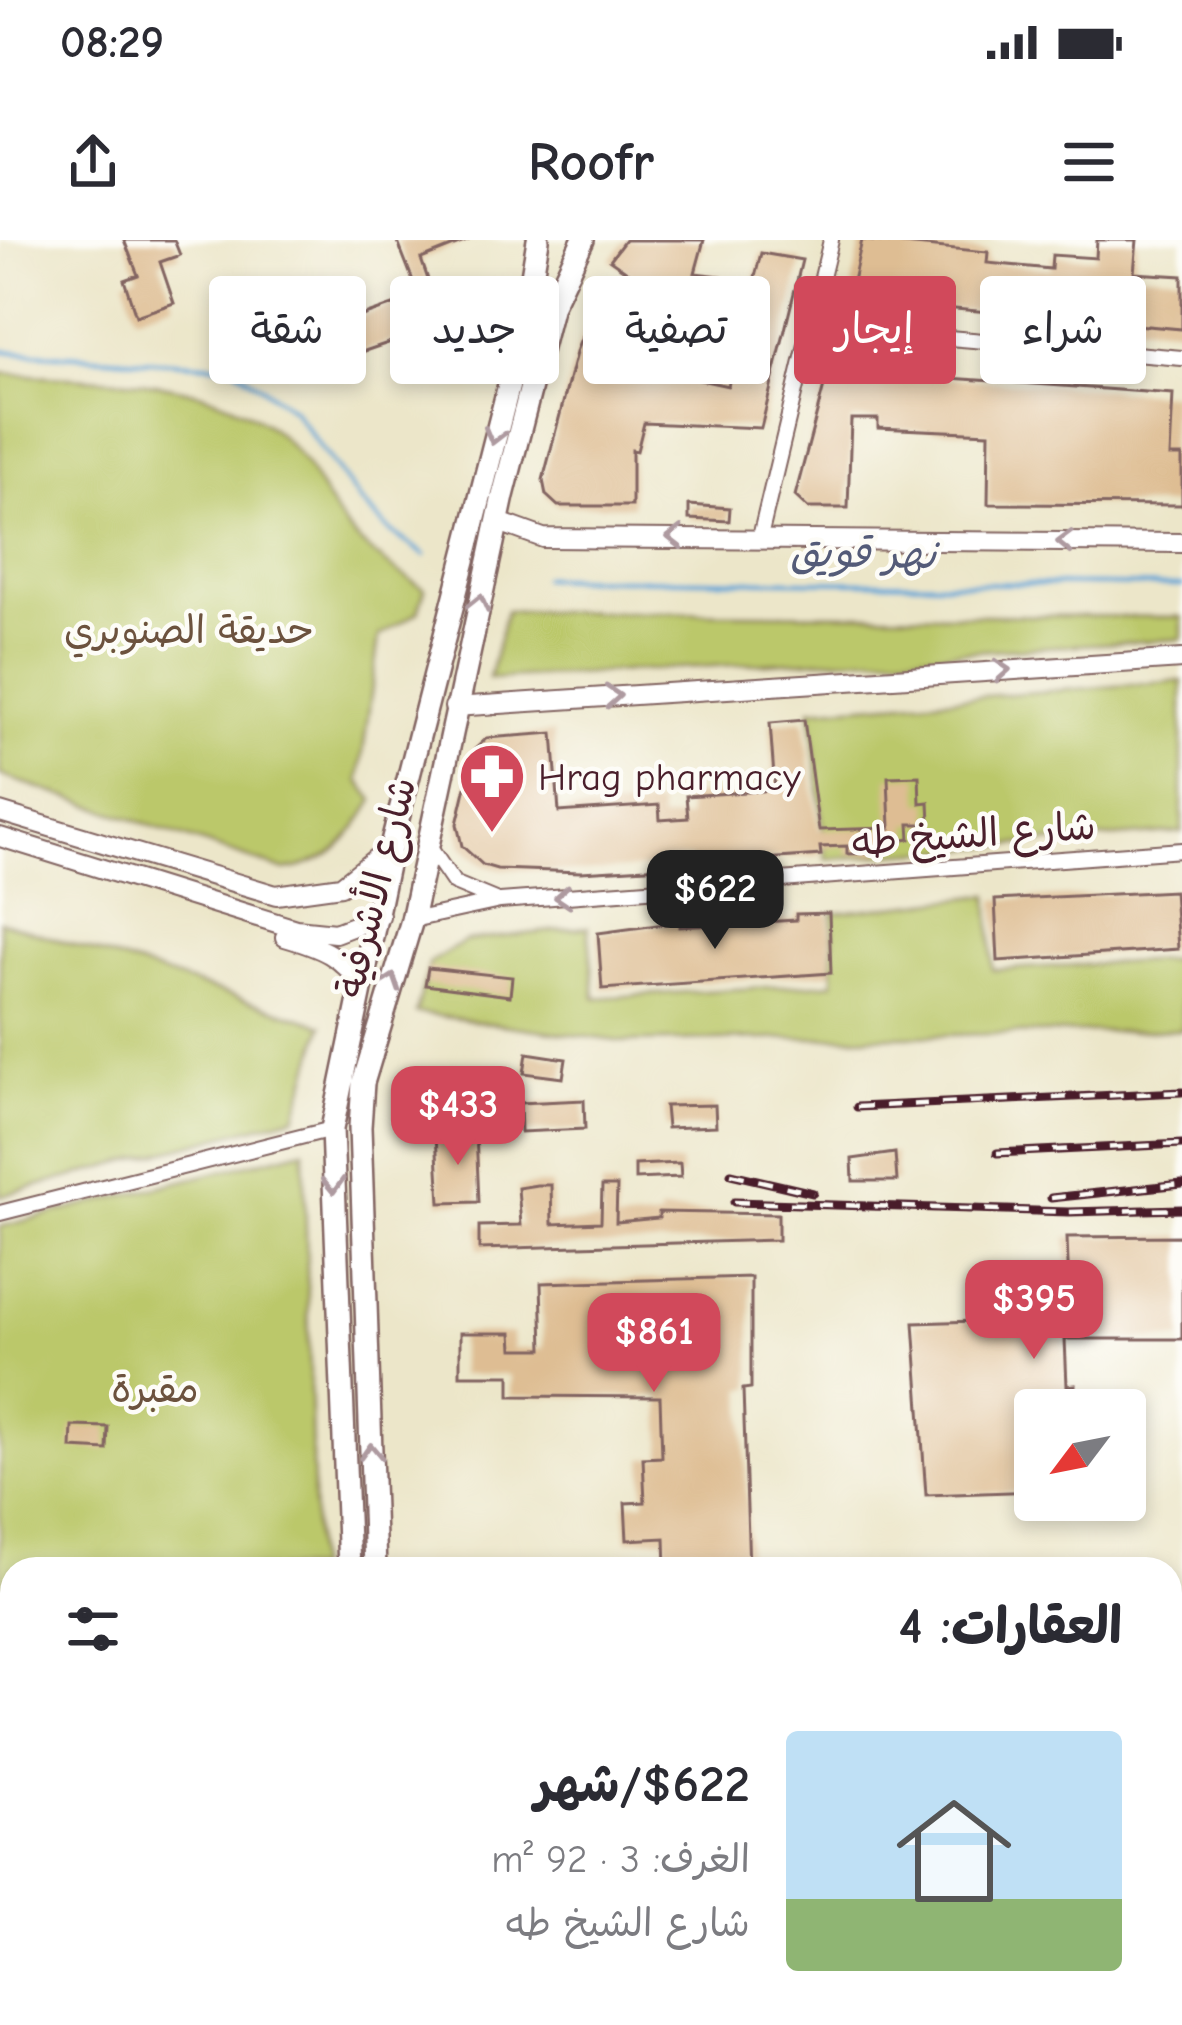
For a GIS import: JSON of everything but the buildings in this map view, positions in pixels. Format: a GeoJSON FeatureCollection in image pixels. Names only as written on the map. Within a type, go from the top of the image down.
{"type":"FeatureCollection","features":[{"type":"Feature","properties":{"kind":"main road","name":"شارع الأشرفية"},"geometry":{"type":"LineString","coordinates":[[349,1557],[332,1129],[380,916],[391,845],[523,331],[538,240]]}},
{"type":"Feature","properties":{"kind":"main road","name":"شارع الأشرفية"},"geometry":{"type":"LineString","coordinates":[[375,1557],[360,1127],[363,1083],[412,920],[454,706],[552,305],[583,240]]}},
{"type":"Feature","properties":{"kind":"main road"},"geometry":{"type":"LineString","coordinates":[[499,523],[542,538],[1182,543]]}},
{"type":"Feature","properties":{"kind":"main road"},"geometry":{"type":"LineString","coordinates":[[454,706],[1182,658]]}},
{"type":"Feature","properties":{"kind":"main road"},"geometry":{"type":"LineString","coordinates":[[0,812],[276,895],[340,886],[391,845]]}},
{"type":"Feature","properties":{"kind":"main road"},"geometry":{"type":"LineString","coordinates":[[0,837],[317,932],[351,931],[380,916],[412,920]]}},
{"type":"Feature","properties":{"kind":"main road"},"geometry":{"type":"LineString","coordinates":[[217,903],[254,925],[328,951],[362,988]]}},
{"type":"Feature","properties":{"kind":"street"},"geometry":{"type":"LineString","coordinates":[[822,276],[831,240]]}},
{"type":"Feature","properties":{"kind":"street"},"geometry":{"type":"LineString","coordinates":[[956,339],[1182,358]]}},
{"type":"Feature","properties":{"kind":"street"},"geometry":{"type":"LineString","coordinates":[[760,537],[796,384]]}},
{"type":"Feature","properties":{"kind":"street"},"geometry":{"type":"LineString","coordinates":[[426,842],[454,883],[500,901]]}},
{"type":"Feature","properties":{"kind":"street","name":"شارع الشيخ طه"},"geometry":{"type":"LineString","coordinates":[[412,920],[500,901],[1182,850]]}},
{"type":"Feature","properties":{"kind":"street"},"geometry":{"type":"LineString","coordinates":[[0,1213],[332,1129]]}},
{"type":"Feature","properties":{"kind":"green space","name":"حديقة الصنوبري"},"geometry":{"type":"Polygon","coordinates":[[[0,373],[153,384],[191,391],[260,419],[288,443],[353,535],[425,589],[418,612],[379,636],[359,781],[374,800],[338,848],[314,862],[283,870],[0,775],[0,373]]]}},
{"type":"Feature","properties":{"kind":"green space"},"geometry":{"type":"Polygon","coordinates":[[[506,611],[1182,617],[1182,639],[489,679],[506,611]]]}},
{"type":"Feature","properties":{"kind":"green space"},"geometry":{"type":"Polygon","coordinates":[[[1182,681],[1182,832],[826,859],[811,709],[1182,681]]]}},
{"type":"Feature","properties":{"kind":"green space"},"geometry":{"type":"Polygon","coordinates":[[[989,895],[993,970],[1182,959],[1182,1030],[624,1042],[416,1013],[430,962],[466,941],[588,927],[595,998],[833,983],[833,913],[989,895]]]}},
{"type":"Feature","properties":{"kind":"green space"},"geometry":{"type":"Polygon","coordinates":[[[0,921],[323,1025],[296,1116],[0,1196],[0,921]]]}},
{"type":"Feature","properties":{"kind":"green space","name":"مقبرة"},"geometry":{"type":"Polygon","coordinates":[[[304,1150],[315,1557],[0,1557],[0,1227],[304,1150]]]}},
{"type":"Feature","properties":{"kind":"waterway","name":"نهر قويق"},"geometry":{"type":"LineString","coordinates":[[0,351],[233,366],[293,410],[361,502],[390,531],[425,555]]}},
{"type":"Feature","properties":{"kind":"waterway","name":"نهر قويق"},"geometry":{"type":"LineString","coordinates":[[543,578],[1182,586]]}},
{"type":"Feature","properties":{"kind":"railway"},"geometry":{"type":"LineString","coordinates":[[857,1107],[1182,1092]]}},
{"type":"Feature","properties":{"kind":"railway"},"geometry":{"type":"LineString","coordinates":[[997,1153],[1182,1144]]}},
{"type":"Feature","properties":{"kind":"railway"},"geometry":{"type":"LineString","coordinates":[[731,1174],[813,1193]]}},
{"type":"Feature","properties":{"kind":"railway"},"geometry":{"type":"LineString","coordinates":[[1051,1198],[1182,1184]]}},
{"type":"Feature","properties":{"kind":"railway"},"geometry":{"type":"LineString","coordinates":[[734,1202],[1069,1212],[1182,1209]]}},
{"type":"Feature","properties":{"kind":"place","name":"Hrag pharmacy"},"geometry":{"type":"Point","coordinates":[492,835]}}]}
